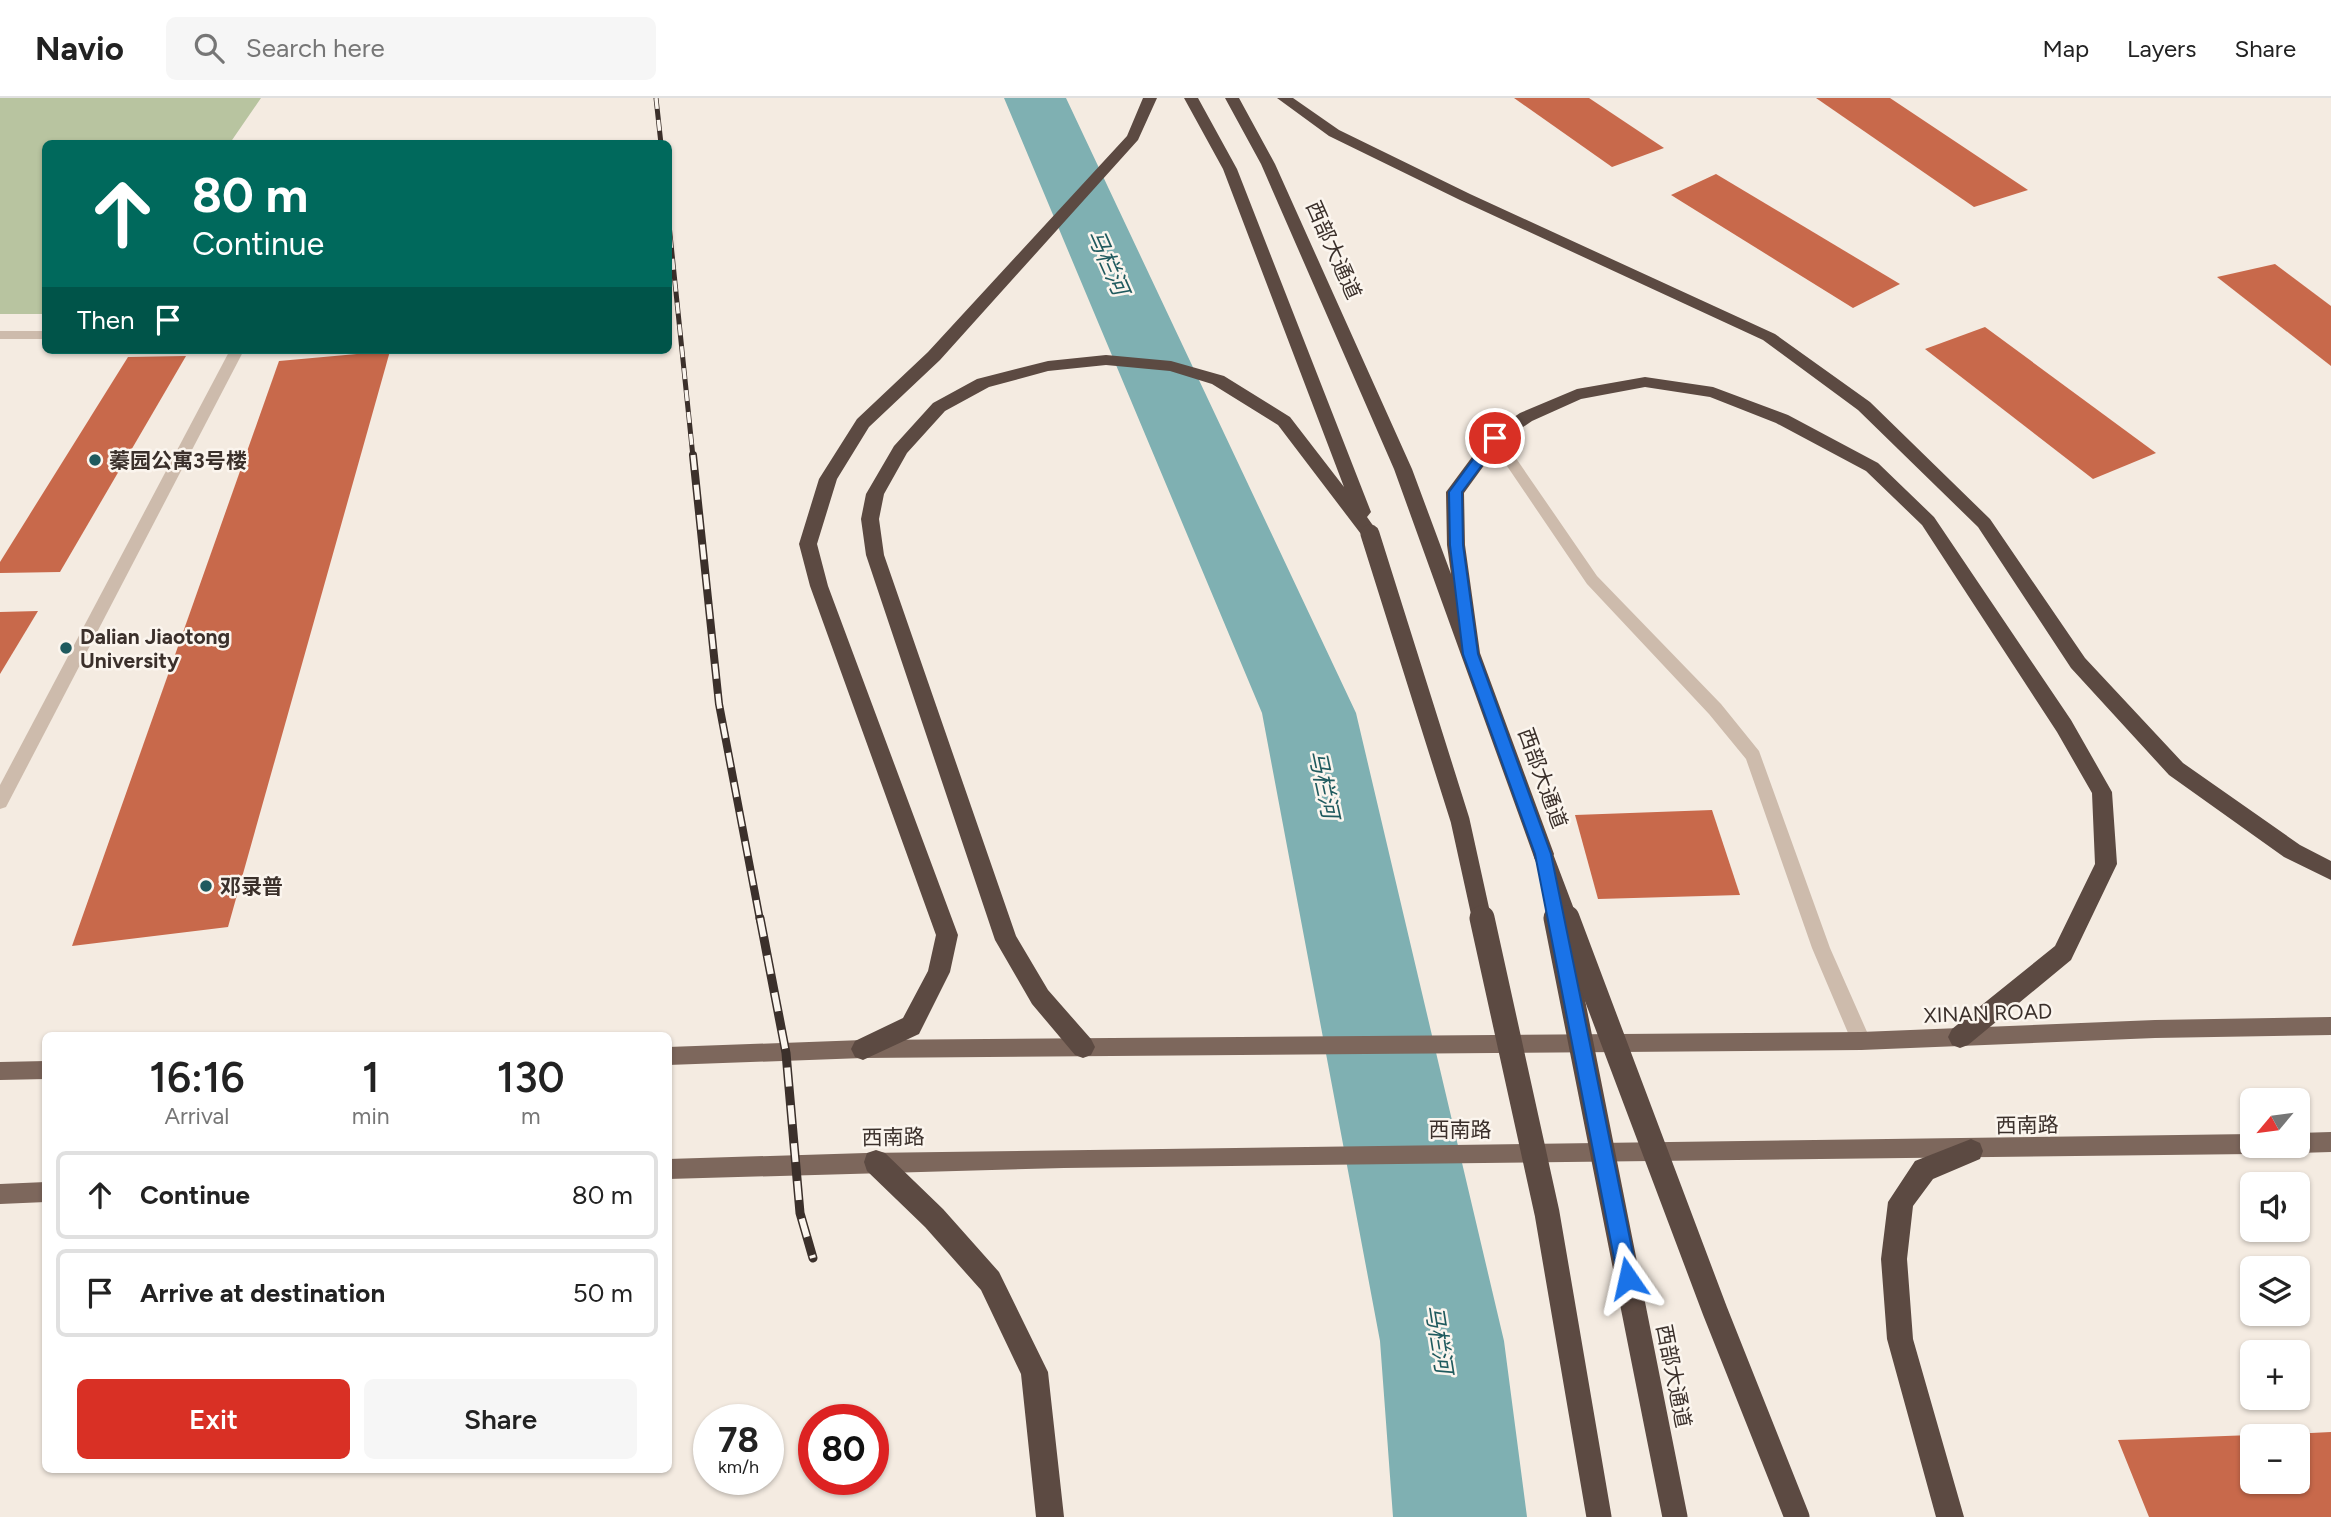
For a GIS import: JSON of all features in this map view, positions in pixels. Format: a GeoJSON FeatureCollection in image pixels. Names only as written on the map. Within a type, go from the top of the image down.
{"type":"FeatureCollection","features":[{"type":"Feature","properties":{"kind":"highway"},"geometry":{"type":"LineString","coordinates":[[863,1049],[911,1026],[939,972],[947,936],[818,586],[808,544],[828,479],[863,423],[934,356],[1133,137],[1150,98]]}},
{"type":"Feature","properties":{"kind":"highway"},"geometry":{"type":"LineString","coordinates":[[1191,98],[1230,169],[1370,534],[1460,820],[1547,1213],[1599,1517]]}},
{"type":"Feature","properties":{"kind":"highway","name":"西部大通道"},"geometry":{"type":"LineString","coordinates":[[1232,98],[1268,164],[1403,469],[1543,854],[1675,1517]]}},
{"type":"Feature","properties":{"kind":"highway"},"geometry":{"type":"LineString","coordinates":[[1284,98],[1334,133],[1465,197],[1769,337],[1864,406],[1984,523],[2078,663],[2176,769],[2292,851],[2331,871]]}},
{"type":"Feature","properties":{"kind":"highway"},"geometry":{"type":"LineString","coordinates":[[1083,1047],[1040,997],[1006,940],[875,555],[870,519],[875,494],[885,473],[900,450],[939,407],[983,383],[1048,366],[1106,360],[1171,366],[1218,380],[1284,421],[1370,534]]}},
{"type":"Feature","properties":{"kind":"highway"},"geometry":{"type":"LineString","coordinates":[[1470,654],[1457,545],[1455,492],[1495,438],[1527,417],[1577,394],[1645,382],[1713,392],[1782,419],[1872,467],[1928,521],[2064,726],[2102,792],[2106,864],[2063,953],[1960,1037]]}},
{"type":"Feature","properties":{"kind":"highway"},"geometry":{"type":"LineString","coordinates":[[1543,854],[1715,1311],[1797,1517]]}},
{"type":"Feature","properties":{"kind":"highway"},"geometry":{"type":"LineString","coordinates":[[1950,1517],[1900,1339],[1894,1259],[1901,1202],[1916,1180],[1924,1170],[1971,1151]]}},
{"type":"Feature","properties":{"kind":"highway"},"geometry":{"type":"LineString","coordinates":[[876,1162],[934,1218],[990,1281],[1034,1372],[1050,1517]]}},
{"type":"Feature","properties":{"kind":"main road","name":"XINAN ROAD"},"geometry":{"type":"LineString","coordinates":[[1083,1047],[1861,1041],[2155,1029],[2331,1026]]}},
{"type":"Feature","properties":{"kind":"main road"},"geometry":{"type":"LineString","coordinates":[[672,1056],[863,1049],[1083,1047]]}},
{"type":"Feature","properties":{"kind":"main road"},"geometry":{"type":"LineString","coordinates":[[0,1072],[42,1070]]}},
{"type":"Feature","properties":{"kind":"main road"},"geometry":{"type":"LineString","coordinates":[[2310,1143],[2331,1142]]}},
{"type":"Feature","properties":{"kind":"main road","name":"西南路"},"geometry":{"type":"LineString","coordinates":[[672,1169],[1117,1156],[1971,1151],[2240,1144]]}},
{"type":"Feature","properties":{"kind":"main road"},"geometry":{"type":"LineString","coordinates":[[0,1194],[42,1192]]}},
{"type":"Feature","properties":{"kind":"street"},"geometry":{"type":"LineString","coordinates":[[0,335],[42,335]]}},
{"type":"Feature","properties":{"kind":"street"},"geometry":{"type":"LineString","coordinates":[[0,802],[235,354]]}},
{"type":"Feature","properties":{"kind":"street"},"geometry":{"type":"LineString","coordinates":[[1495,438],[1592,580],[1715,709],[1753,756],[1822,948],[1861,1041]]}},
{"type":"Feature","properties":{"kind":"green space"},"geometry":{"type":"Polygon","coordinates":[[[0,98],[261,98],[232,140],[42,140],[42,314],[0,314],[0,98]]]}},
{"type":"Feature","properties":{"kind":"building"},"geometry":{"type":"Polygon","coordinates":[[[1514,98],[1589,98],[1664,148],[1612,167],[1514,98]]]}},
{"type":"Feature","properties":{"kind":"building"},"geometry":{"type":"Polygon","coordinates":[[[1816,98],[1890,98],[2028,190],[1974,207],[1816,98]]]}},
{"type":"Feature","properties":{"kind":"building"},"geometry":{"type":"Polygon","coordinates":[[[1716,174],[1900,284],[1853,308],[1671,195],[1716,174]]]}},
{"type":"Feature","properties":{"kind":"building"},"geometry":{"type":"Polygon","coordinates":[[[2275,264],[2331,306],[2331,366],[2217,277],[2275,264]]]}},
{"type":"Feature","properties":{"kind":"building"},"geometry":{"type":"Polygon","coordinates":[[[1985,327],[2156,453],[2093,479],[1925,349],[1985,327]]]}},
{"type":"Feature","properties":{"kind":"building"},"geometry":{"type":"Polygon","coordinates":[[[389,354],[228,927],[72,946],[279,361],[389,354]]]}},
{"type":"Feature","properties":{"kind":"building","name":"蓁园公寓3号楼"},"geometry":{"type":"Polygon","coordinates":[[[186,356],[60,572],[0,573],[0,562],[128,357],[186,356]]]}},
{"type":"Feature","properties":{"kind":"building"},"geometry":{"type":"Polygon","coordinates":[[[38,611],[0,674],[0,612],[38,611]]]}},
{"type":"Feature","properties":{"kind":"building"},"geometry":{"type":"Polygon","coordinates":[[[1712,810],[1740,895],[1598,899],[1575,815],[1712,810]]]}},
{"type":"Feature","properties":{"kind":"building"},"geometry":{"type":"Polygon","coordinates":[[[2331,1432],[2331,1517],[2149,1517],[2118,1440],[2240,1435],[2240,1494],[2310,1494],[2310,1433],[2331,1432]]]}},
{"type":"Feature","properties":{"kind":"waterway","name":"马栏河"},"geometry":{"type":"LineString","coordinates":[[1035,98],[1309,713],[1442,1341],[1460,1517]]}},
{"type":"Feature","properties":{"kind":"railway"},"geometry":{"type":"LineString","coordinates":[[656,98],[661,140]]}},
{"type":"Feature","properties":{"kind":"railway"},"geometry":{"type":"LineString","coordinates":[[672,254],[693,457]]}},
{"type":"Feature","properties":{"kind":"railway"},"geometry":{"type":"LineString","coordinates":[[693,455],[719,704],[760,920]]}},
{"type":"Feature","properties":{"kind":"railway"},"geometry":{"type":"LineString","coordinates":[[760,918],[786,1053],[800,1213],[813,1258]]}},
{"type":"Feature","properties":{"kind":"place","name":"蓁园公寓3号楼"},"geometry":{"type":"Point","coordinates":[95,460]}},
{"type":"Feature","properties":{"kind":"place","name":"Dalian Jiaotong University"},"geometry":{"type":"Point","coordinates":[66,648]}},
{"type":"Feature","properties":{"kind":"place","name":"邓录普"},"geometry":{"type":"Point","coordinates":[206,886]}},
{"type":"Feature","properties":{"kind":"route"},"geometry":{"type":"LineString","coordinates":[[1495,438],[1455,492],[1457,545],[1470,654],[1543,854],[1628,1278]]}}]}
